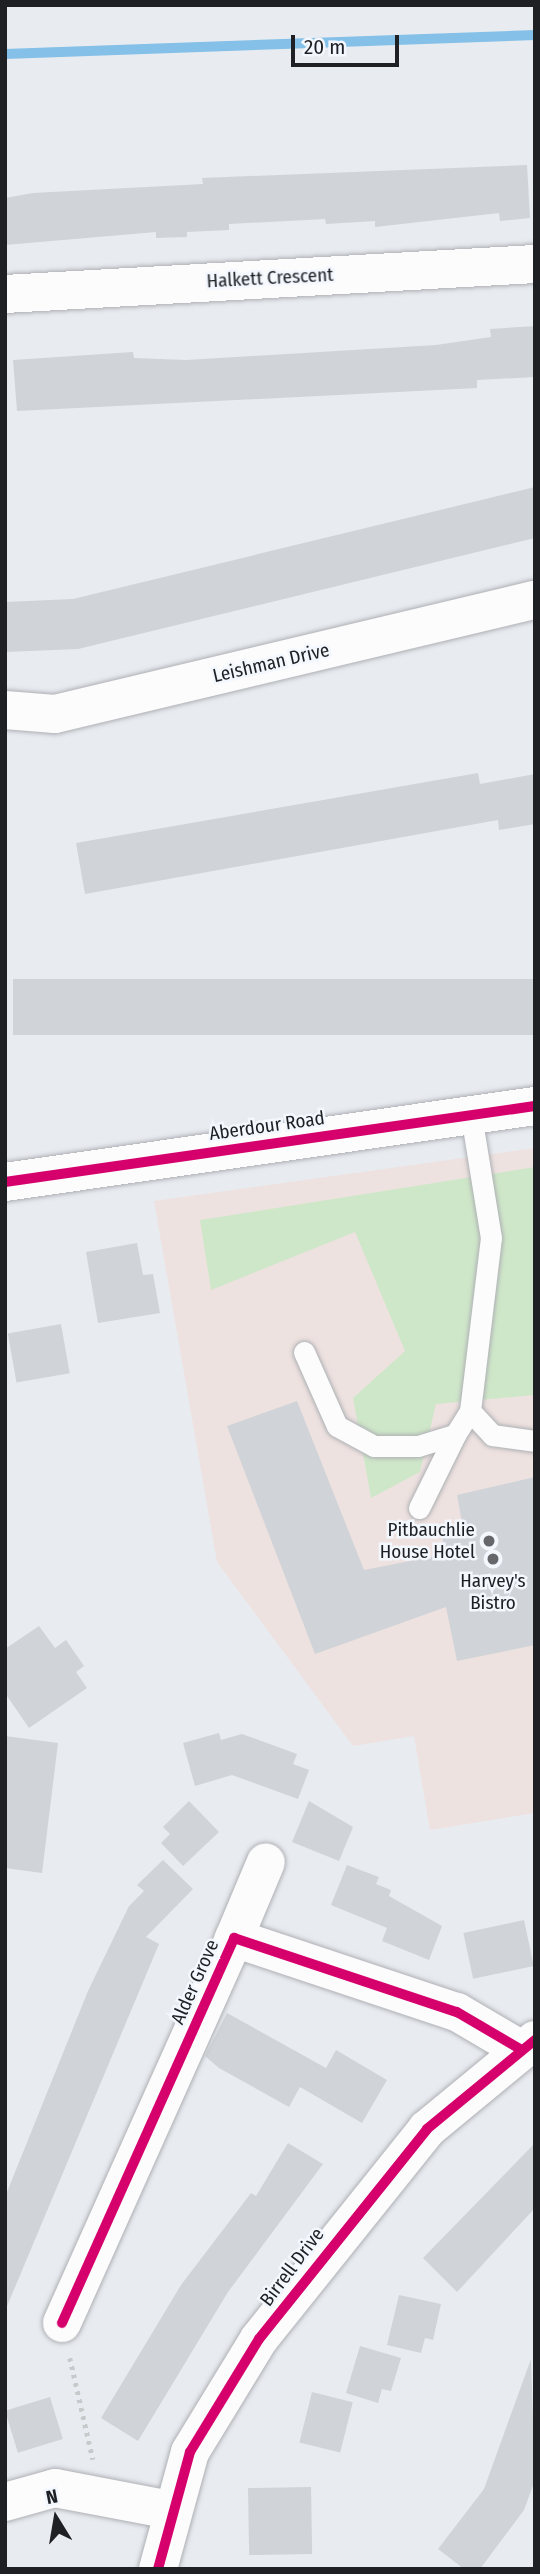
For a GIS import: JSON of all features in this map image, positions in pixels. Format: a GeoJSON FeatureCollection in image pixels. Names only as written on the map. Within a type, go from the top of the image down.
{"type":"FeatureCollection","features":[{"type":"Feature","properties":{"kind":"street","name":"Halkett Crescent"},"geometry":{"type":"LineString","coordinates":[[5,294],[535,264]]}},
{"type":"Feature","properties":{"kind":"street","name":"Leishman Drive"},"geometry":{"type":"LineString","coordinates":[[5,710],[55,714],[535,600]]}},
{"type":"Feature","properties":{"kind":"street","name":"Aberdour Road"},"geometry":{"type":"LineString","coordinates":[[5,1182],[535,1106]]}},
{"type":"Feature","properties":{"kind":"street","name":"Alder Grove"},"geometry":{"type":"LineString","coordinates":[[62,2323],[112,2246],[233,1938],[266,1862]]}},
{"type":"Feature","properties":{"kind":"street","name":"Alder Grove"},"geometry":{"type":"LineString","coordinates":[[233,1938],[457,2012],[528,2044]]}},
{"type":"Feature","properties":{"kind":"street","name":"Birrell Drive"},"geometry":{"type":"LineString","coordinates":[[158,2569],[170,2510],[190,2452],[222,2394],[314,2267],[427,2129],[528,2044]]}},
{"type":"Feature","properties":{"kind":"street"},"geometry":{"type":"LineString","coordinates":[[5,2502],[55,2488],[170,2510]]}},
{"type":"Feature","properties":{"kind":"lane"},"geometry":{"type":"LineString","coordinates":[[419,1508],[470,1410],[491,1238],[471,1114]]}},
{"type":"Feature","properties":{"kind":"lane"},"geometry":{"type":"LineString","coordinates":[[304,1352],[337,1426],[374,1446],[418,1446],[455,1435]]}},
{"type":"Feature","properties":{"kind":"lane"},"geometry":{"type":"LineString","coordinates":[[470,1410],[492,1435],[535,1441]]}},
{"type":"Feature","properties":{"kind":"path"},"geometry":{"type":"LineString","coordinates":[[62,2323],[102,2496]]}},
{"type":"Feature","properties":{"kind":"shaded area"},"geometry":{"type":"Polygon","coordinates":[[[535,1148],[535,1813],[430,1830],[414,1736],[353,1746],[217,1562],[154,1201],[535,1148]]]}},
{"type":"Feature","properties":{"kind":"green space"},"geometry":{"type":"Polygon","coordinates":[[[535,1167],[535,1395],[436,1404],[420,1472],[371,1498],[353,1398],[405,1351],[355,1232],[211,1290],[200,1220],[535,1167]]]}},
{"type":"Feature","properties":{"kind":"building"},"geometry":{"type":"Polygon","coordinates":[[[527,165],[530,218],[500,221],[499,213],[375,227],[375,221],[326,224],[325,219],[229,224],[229,230],[187,232],[187,237],[156,238],[156,232],[5,245],[5,198],[33,193],[203,184],[202,178],[527,165]]]}},
{"type":"Feature","properties":{"kind":"building"},"geometry":{"type":"Polygon","coordinates":[[[535,326],[535,377],[477,380],[477,388],[17,411],[13,360],[133,352],[134,358],[186,360],[436,345],[491,337],[490,329],[535,326]]]}},
{"type":"Feature","properties":{"kind":"building"},"geometry":{"type":"Polygon","coordinates":[[[535,487],[535,538],[78,649],[5,652],[5,602],[73,599],[535,487]]]}},
{"type":"Feature","properties":{"kind":"building"},"geometry":{"type":"Polygon","coordinates":[[[478,773],[480,784],[535,774],[535,824],[499,830],[498,820],[85,894],[76,843],[478,773]]]}},
{"type":"Feature","properties":{"kind":"building"},"geometry":{"type":"Polygon","coordinates":[[[13,979],[535,979],[535,1035],[13,1035],[13,979]]]}},
{"type":"Feature","properties":{"kind":"building"},"geometry":{"type":"Polygon","coordinates":[[[137,1243],[143,1275],[153,1274],[160,1313],[98,1323],[86,1252],[137,1243]]]}},
{"type":"Feature","properties":{"kind":"building"},"geometry":{"type":"Polygon","coordinates":[[[61,1324],[70,1373],[17,1383],[8,1333],[61,1324]]]}},
{"type":"Feature","properties":{"kind":"building","name":"Pitbauchlie House Hotel"},"geometry":{"type":"Polygon","coordinates":[[[297,1401],[364,1570],[445,1554],[441,1529],[462,1523],[457,1495],[535,1477],[535,1645],[457,1661],[446,1607],[315,1654],[227,1426],[297,1401]]]}},
{"type":"Feature","properties":{"kind":"building"},"geometry":{"type":"Polygon","coordinates":[[[39,1626],[55,1648],[66,1640],[84,1666],[76,1672],[87,1688],[29,1728],[5,1693],[5,1649],[39,1626]]]}},
{"type":"Feature","properties":{"kind":"building"},"geometry":{"type":"Polygon","coordinates":[[[219,1733],[221,1740],[242,1734],[297,1754],[293,1764],[309,1770],[298,1799],[232,1775],[195,1786],[183,1743],[219,1733]]]}},
{"type":"Feature","properties":{"kind":"building"},"geometry":{"type":"Polygon","coordinates":[[[5,1736],[58,1743],[42,1873],[5,1868],[5,1736]]]}},
{"type":"Feature","properties":{"kind":"building"},"geometry":{"type":"Polygon","coordinates":[[[189,1801],[219,1832],[183,1866],[161,1843],[170,1834],[163,1827],[189,1801]]]}},
{"type":"Feature","properties":{"kind":"building"},"geometry":{"type":"Polygon","coordinates":[[[309,1801],[353,1827],[339,1861],[292,1842],[309,1801]]]}},
{"type":"Feature","properties":{"kind":"building"},"geometry":{"type":"Polygon","coordinates":[[[163,1860],[193,1889],[146,1937],[159,1944],[5,2311],[5,2197],[88,1991],[129,1906],[144,1891],[137,1885],[163,1860]]]}},
{"type":"Feature","properties":{"kind":"building"},"geometry":{"type":"Polygon","coordinates":[[[347,1865],[379,1877],[376,1884],[391,1890],[389,1896],[442,1926],[429,1960],[382,1941],[387,1928],[331,1905],[347,1865]]]}},
{"type":"Feature","properties":{"kind":"building"},"geometry":{"type":"Polygon","coordinates":[[[524,1920],[534,1966],[473,1979],[463,1933],[524,1920]]]}},
{"type":"Feature","properties":{"kind":"building"},"geometry":{"type":"Polygon","coordinates":[[[227,2013],[326,2068],[336,2050],[387,2080],[362,2123],[300,2087],[289,2107],[219,2068],[205,2056],[227,2013]]]}},
{"type":"Feature","properties":{"kind":"building"},"geometry":{"type":"Polygon","coordinates":[[[288,2143],[323,2164],[228,2292],[138,2441],[101,2418],[181,2285],[251,2193],[256,2196],[288,2143]]]}},
{"type":"Feature","properties":{"kind":"building"},"geometry":{"type":"Polygon","coordinates":[[[535,2143],[535,2208],[457,2292],[423,2258],[535,2143]]]}},
{"type":"Feature","properties":{"kind":"building"},"geometry":{"type":"Polygon","coordinates":[[[399,2295],[441,2304],[433,2340],[425,2338],[421,2353],[387,2345],[399,2295]]]}},
{"type":"Feature","properties":{"kind":"building"},"geometry":{"type":"Polygon","coordinates":[[[360,2346],[401,2358],[391,2391],[382,2389],[378,2403],[346,2393],[360,2346]]]}},
{"type":"Feature","properties":{"kind":"building"},"geometry":{"type":"Polygon","coordinates":[[[531,2359],[535,2480],[524,2510],[480,2569],[464,2569],[438,2549],[484,2489],[531,2359]]]}},
{"type":"Feature","properties":{"kind":"building"},"geometry":{"type":"Polygon","coordinates":[[[312,2392],[353,2402],[340,2453],[299,2442],[312,2392]]]}},
{"type":"Feature","properties":{"kind":"building"},"geometry":{"type":"Polygon","coordinates":[[[50,2397],[63,2439],[18,2453],[5,2411],[50,2397]]]}},
{"type":"Feature","properties":{"kind":"building"},"geometry":{"type":"Polygon","coordinates":[[[311,2487],[312,2554],[249,2555],[248,2488],[311,2487]]]}},
{"type":"Feature","properties":{"kind":"waterway"},"geometry":{"type":"LineString","coordinates":[[5,54],[535,35]]}},
{"type":"Feature","properties":{"kind":"cycle path"},"geometry":{"type":"LineString","coordinates":[[5,1182],[535,1106]]}},
{"type":"Feature","properties":{"kind":"cycle path"},"geometry":{"type":"LineString","coordinates":[[62,2323],[234,1938],[457,2012],[520,2049]]}},
{"type":"Feature","properties":{"kind":"cycle path"},"geometry":{"type":"LineString","coordinates":[[158,2569],[190,2452],[259,2339],[427,2129],[535,2040]]}},
{"type":"Feature","properties":{"kind":"place","name":"Pitbauchlie House Hotel"},"geometry":{"type":"Point","coordinates":[489,1541]}},
{"type":"Feature","properties":{"kind":"place","name":"Harvey's Bistro"},"geometry":{"type":"Point","coordinates":[493,1559]}}]}
